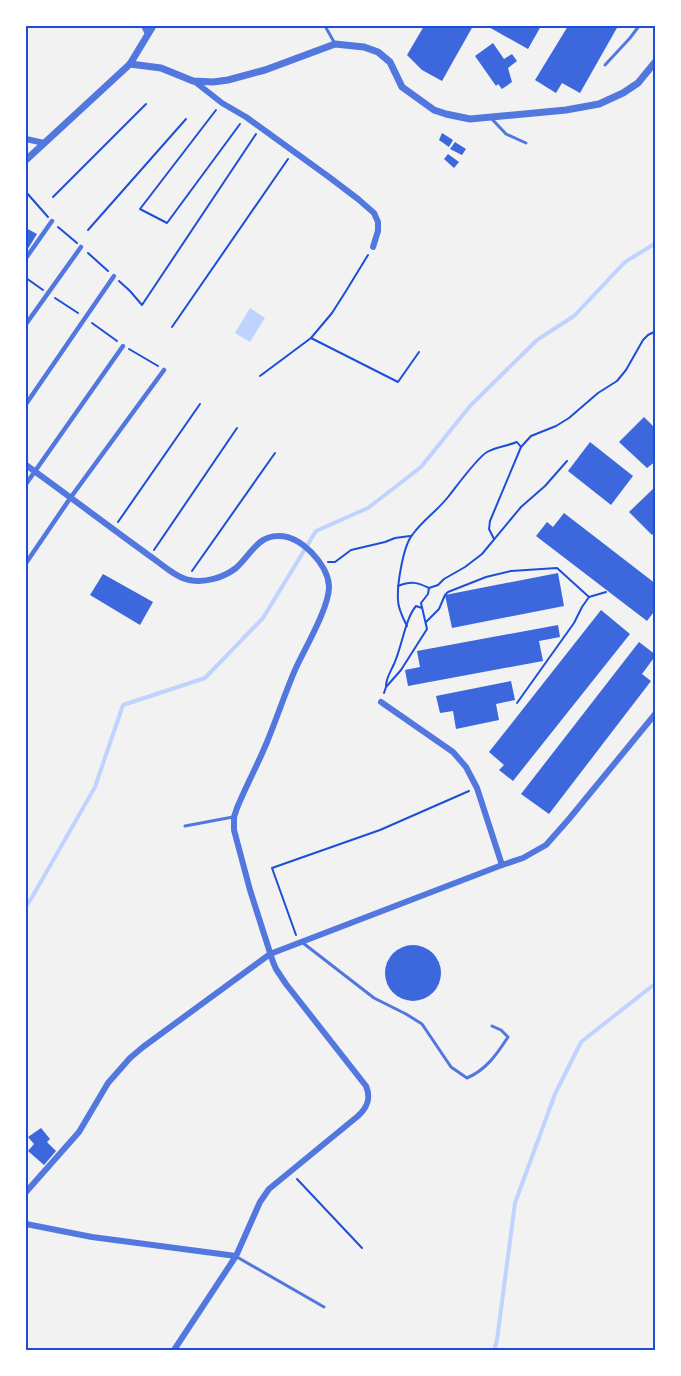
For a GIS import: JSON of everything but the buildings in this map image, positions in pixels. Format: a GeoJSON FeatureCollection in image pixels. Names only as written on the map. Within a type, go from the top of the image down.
{"type":"FeatureCollection","features":[{"type":"Feature","properties":{"kind":"street"},"geometry":{"type":"LineString","coordinates":[[144,26],[148,34]]}},
{"type":"Feature","properties":{"kind":"street"},"geometry":{"type":"LineString","coordinates":[[26,160],[130,64],[153,26]]}},
{"type":"Feature","properties":{"kind":"street"},"geometry":{"type":"LineString","coordinates":[[193,81],[228,80],[295,60],[335,44],[364,47],[378,52],[390,62],[402,87],[434,110],[470,119],[566,110],[599,104],[638,83],[656,61]]}},
{"type":"Feature","properties":{"kind":"street"},"geometry":{"type":"LineString","coordinates":[[130,64],[161,68],[193,81],[358,199],[374,213],[378,222],[373,247]]}},
{"type":"Feature","properties":{"kind":"street"},"geometry":{"type":"LineString","coordinates":[[26,139],[44,143]]}},
{"type":"Feature","properties":{"kind":"street"},"geometry":{"type":"LineString","coordinates":[[26,258],[52,221]]}},
{"type":"Feature","properties":{"kind":"street"},"geometry":{"type":"LineString","coordinates":[[26,324],[81,247]]}},
{"type":"Feature","properties":{"kind":"street"},"geometry":{"type":"LineString","coordinates":[[26,404],[114,276]]}},
{"type":"Feature","properties":{"kind":"street"},"geometry":{"type":"LineString","coordinates":[[26,484],[123,346]]}},
{"type":"Feature","properties":{"kind":"street"},"geometry":{"type":"LineString","coordinates":[[26,563],[164,370]]}},
{"type":"Feature","properties":{"kind":"street"},"geometry":{"type":"LineString","coordinates":[[26,465],[186,580],[208,580],[224,575],[236,567],[261,540],[276,536],[292,538],[301,543],[320,562],[328,578],[326,603],[240,800],[234,817],[234,830],[276,969],[366,1086],[369,1093],[368,1104],[365,1110],[269,1189],[260,1203],[236,1256],[174,1350]]}},
{"type":"Feature","properties":{"kind":"street"},"geometry":{"type":"LineString","coordinates":[[381,702],[453,752],[466,767],[477,788],[502,865]]}},
{"type":"Feature","properties":{"kind":"street"},"geometry":{"type":"LineString","coordinates":[[26,1192],[79,1132],[108,1083],[130,1058],[196,1007],[270,954],[523,858],[546,845],[656,713]]}},
{"type":"Feature","properties":{"kind":"street"},"geometry":{"type":"LineString","coordinates":[[26,1224],[92,1237],[236,1256]]}},
{"type":"Feature","properties":{"kind":"lane"},"geometry":{"type":"LineString","coordinates":[[325,26],[335,44]]}},
{"type":"Feature","properties":{"kind":"lane"},"geometry":{"type":"LineString","coordinates":[[605,65],[639,26]]}},
{"type":"Feature","properties":{"kind":"lane"},"geometry":{"type":"LineString","coordinates":[[490,117],[506,134],[526,144]]}},
{"type":"Feature","properties":{"kind":"lane"},"geometry":{"type":"LineString","coordinates":[[185,826],[234,817]]}},
{"type":"Feature","properties":{"kind":"lane"},"geometry":{"type":"LineString","coordinates":[[300,942],[374,998],[422,1024],[451,1067],[467,1078],[476,1075],[493,1060],[508,1037],[501,1030],[492,1026]]}},
{"type":"Feature","properties":{"kind":"lane"},"geometry":{"type":"LineString","coordinates":[[236,1256],[324,1307]]}},
{"type":"Feature","properties":{"kind":"path"},"geometry":{"type":"LineString","coordinates":[[222,103],[140,208],[167,223],[246,117]]}},
{"type":"Feature","properties":{"kind":"path"},"geometry":{"type":"LineString","coordinates":[[53,197],[146,104]]}},
{"type":"Feature","properties":{"kind":"path"},"geometry":{"type":"LineString","coordinates":[[88,230],[186,119]]}},
{"type":"Feature","properties":{"kind":"path"},"geometry":{"type":"LineString","coordinates":[[142,305],[260,128]]}},
{"type":"Feature","properties":{"kind":"path"},"geometry":{"type":"LineString","coordinates":[[172,327],[294,152]]}},
{"type":"Feature","properties":{"kind":"path"},"geometry":{"type":"LineString","coordinates":[[260,376],[311,338],[332,313],[373,247]]}},
{"type":"Feature","properties":{"kind":"path"},"geometry":{"type":"LineString","coordinates":[[26,278],[123,346],[164,370]]}},
{"type":"Feature","properties":{"kind":"path"},"geometry":{"type":"LineString","coordinates":[[494,539],[489,529],[490,521],[521,447],[531,436],[569,418],[598,393],[617,381],[643,340],[656,331]]}},
{"type":"Feature","properties":{"kind":"path"},"geometry":{"type":"LineString","coordinates":[[311,338],[399,382],[419,352]]}},
{"type":"Feature","properties":{"kind":"path"},"geometry":{"type":"LineString","coordinates":[[113,529],[200,404]]}},
{"type":"Feature","properties":{"kind":"path"},"geometry":{"type":"LineString","coordinates":[[150,556],[237,428]]}},
{"type":"Feature","properties":{"kind":"path"},"geometry":{"type":"LineString","coordinates":[[407,626],[398,602],[398,586],[410,536],[440,508],[484,454],[517,442],[521,447]]}},
{"type":"Feature","properties":{"kind":"path"},"geometry":{"type":"LineString","coordinates":[[186,580],[275,453]]}},
{"type":"Feature","properties":{"kind":"path"},"geometry":{"type":"LineString","coordinates":[[398,586],[407,582],[415,582],[429,588],[438,585],[483,554],[521,507],[545,486],[567,461]]}},
{"type":"Feature","properties":{"kind":"path"},"geometry":{"type":"LineString","coordinates":[[320,562],[335,562],[351,550],[410,536]]}},
{"type":"Feature","properties":{"kind":"path"},"geometry":{"type":"LineString","coordinates":[[426,622],[439,609],[448,592],[486,577],[511,571],[557,568],[589,597]]}},
{"type":"Feature","properties":{"kind":"path"},"geometry":{"type":"LineString","coordinates":[[386,687],[401,670],[427,629],[422,603],[429,594],[429,588]]}},
{"type":"Feature","properties":{"kind":"path"},"geometry":{"type":"LineString","coordinates":[[517,703],[574,623],[589,597],[606,592]]}},
{"type":"Feature","properties":{"kind":"path"},"geometry":{"type":"LineString","coordinates":[[381,702],[386,681],[396,661],[410,615],[416,606],[422,608]]}},
{"type":"Feature","properties":{"kind":"path"},"geometry":{"type":"LineString","coordinates":[[300,942],[272,868],[380,830],[477,788]]}},
{"type":"Feature","properties":{"kind":"path"},"geometry":{"type":"LineString","coordinates":[[291,1172],[362,1248]]}},
{"type":"Feature","properties":{"kind":"water"},"geometry":{"type":"Polygon","coordinates":[[[250,308],[265,318],[250,342],[235,333],[250,308]]]}},
{"type":"Feature","properties":{"kind":"waterway"},"geometry":{"type":"LineString","coordinates":[[26,906],[95,787],[123,705],[205,678],[263,618],[316,531],[368,508],[421,467],[470,406],[537,340],[574,316],[625,262],[656,243]]}},
{"type":"Feature","properties":{"kind":"waterway"},"geometry":{"type":"LineString","coordinates":[[494,1350],[515,1203],[555,1094],[581,1042],[656,983]]}}]}
